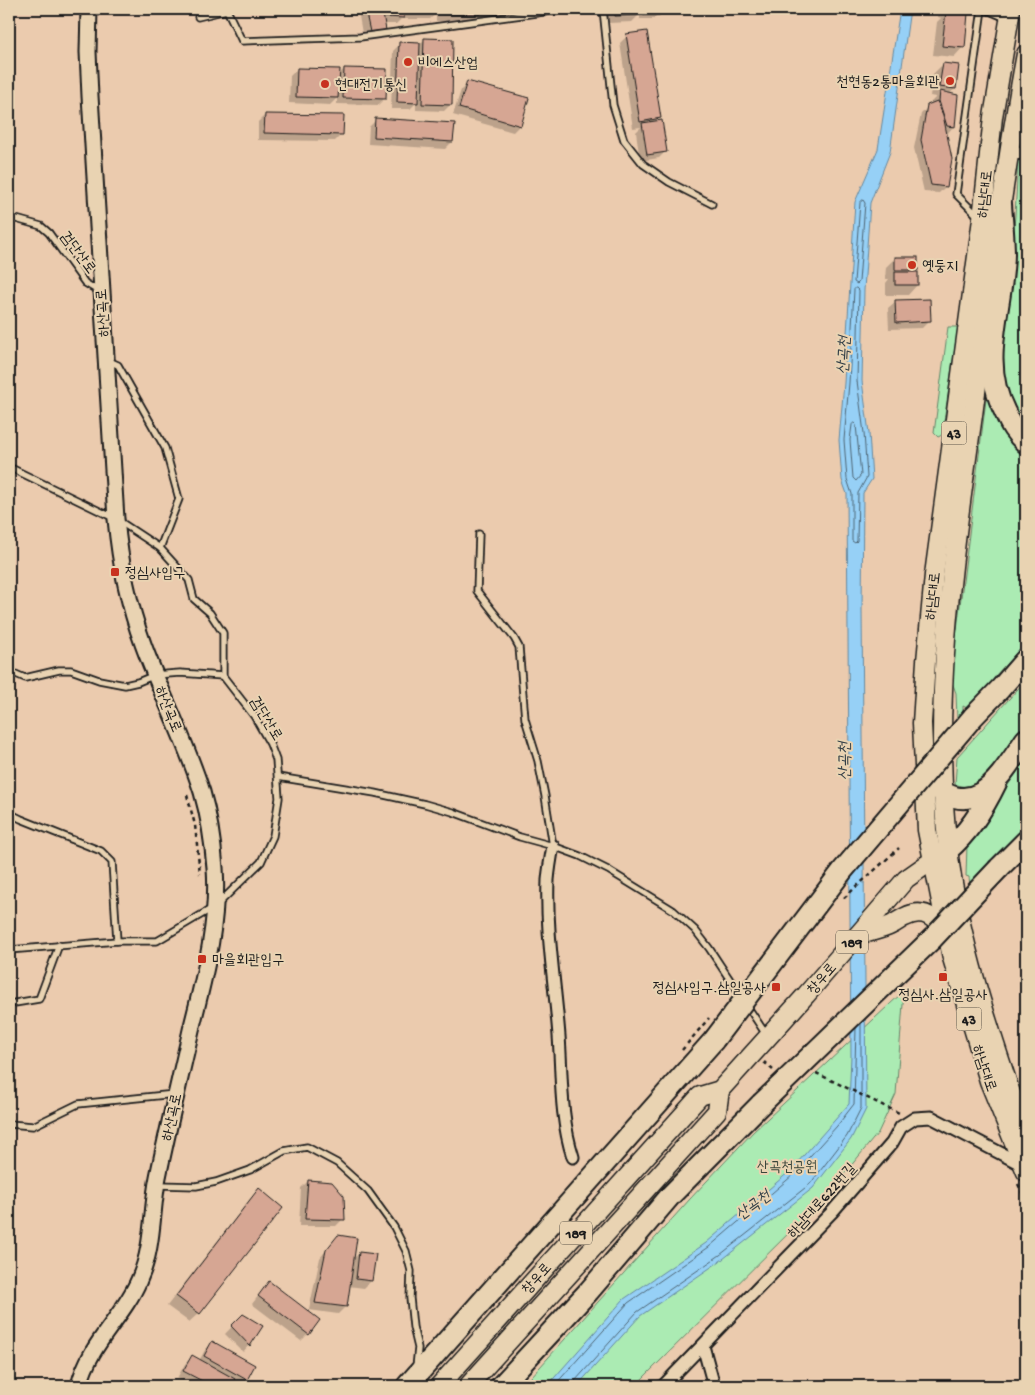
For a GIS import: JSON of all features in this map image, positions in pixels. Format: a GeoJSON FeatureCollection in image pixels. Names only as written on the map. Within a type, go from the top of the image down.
{"type":"FeatureCollection","features":[{"type":"Feature","properties":{"kind":"highway"},"geometry":{"type":"LineString","coordinates":[[1001,204],[1004,255],[992,347],[993,382],[1015,434],[1026,443]]}},
{"type":"Feature","properties":{"kind":"highway"},"geometry":{"type":"LineString","coordinates":[[1000,689],[1026,659]]}},
{"type":"Feature","properties":{"kind":"highway"},"geometry":{"type":"LineString","coordinates":[[411,1381],[714,1040],[843,870],[973,717],[1026,663]]}},
{"type":"Feature","properties":{"kind":"highway"},"geometry":{"type":"LineString","coordinates":[[940,855],[962,838],[1026,739]]}},
{"type":"Feature","properties":{"kind":"highway"},"geometry":{"type":"LineString","coordinates":[[925,778],[935,788],[953,798],[964,799],[983,792],[998,780]]}},
{"type":"Feature","properties":{"kind":"highway"},"geometry":{"type":"LineString","coordinates":[[501,1386],[589,1291],[671,1195],[761,1104],[933,938],[1026,841]]}},
{"type":"Feature","properties":{"kind":"highway"},"geometry":{"type":"LineString","coordinates":[[999,868],[1026,848]]}},
{"type":"Feature","properties":{"kind":"main road","name":"하남대로"},"geometry":{"type":"LineString","coordinates":[[1010,14],[993,117],[982,219],[931,604],[922,723],[926,830],[940,855],[1003,1069],[1026,1137]]}},
{"type":"Feature","properties":{"kind":"main road","name":"하남대로"},"geometry":{"type":"LineString","coordinates":[[1025,1169],[988,1082],[962,995],[947,937],[940,855],[944,793],[942,701],[954,553],[1008,154],[1026,54]]}},
{"type":"Feature","properties":{"kind":"main road","name":"창우로"},"geometry":{"type":"LineString","coordinates":[[439,1386],[700,1096],[720,1090],[858,936],[897,888],[906,879],[940,855]]}},
{"type":"Feature","properties":{"kind":"main road"},"geometry":{"type":"LineString","coordinates":[[858,936],[891,926],[913,913],[929,915],[939,923],[947,937]]}},
{"type":"Feature","properties":{"kind":"main road","name":"창우로"},"geometry":{"type":"LineString","coordinates":[[468,1386],[717,1111],[720,1090]]}},
{"type":"Feature","properties":{"kind":"street","name":"하산곡로"},"geometry":{"type":"LineString","coordinates":[[79,1386],[94,1348],[139,1281],[150,1241],[156,1184],[207,966],[216,906],[215,868],[209,822],[202,792],[143,644],[130,603],[120,558],[101,292],[88,52],[89,9]]}},
{"type":"Feature","properties":{"kind":"street"},"geometry":{"type":"LineString","coordinates":[[1017,107],[1026,126]]}},
{"type":"Feature","properties":{"kind":"street"},"geometry":{"type":"LineString","coordinates":[[1008,154],[1026,153]]}},
{"type":"Feature","properties":{"kind":"street"},"geometry":{"type":"LineString","coordinates":[[553,846],[548,880],[549,929],[560,1056],[562,1110],[566,1137],[573,1157]]}},
{"type":"Feature","properties":{"kind":"street","name":"하남대로622번길"},"geometry":{"type":"LineString","coordinates":[[663,1386],[832,1212],[892,1143],[902,1127],[915,1118],[931,1116],[1025,1169]]}},
{"type":"Feature","properties":{"kind":"street"},"geometry":{"type":"LineString","coordinates":[[703,1346],[714,1386]]}},
{"type":"Feature","properties":{"kind":"lane"},"geometry":{"type":"LineString","coordinates":[[198,17],[227,10],[242,41],[360,37],[566,9]]}},
{"type":"Feature","properties":{"kind":"lane"},"geometry":{"type":"LineString","coordinates":[[603,9],[612,105],[624,140],[643,164],[669,182],[712,204]]}},
{"type":"Feature","properties":{"kind":"lane"},"geometry":{"type":"LineString","coordinates":[[982,219],[956,194],[984,9],[1010,14]]}},
{"type":"Feature","properties":{"kind":"lane","name":"검단산로"},"geometry":{"type":"LineString","coordinates":[[9,217],[23,220],[45,229],[86,283],[101,292]]}},
{"type":"Feature","properties":{"kind":"lane"},"geometry":{"type":"LineString","coordinates":[[106,359],[118,365],[166,448],[180,499],[160,548]]}},
{"type":"Feature","properties":{"kind":"lane"},"geometry":{"type":"LineString","coordinates":[[9,467],[116,519],[160,548],[189,580],[194,600],[210,613],[223,633],[223,676],[180,673],[155,675],[125,685],[99,680],[71,670],[59,670],[25,678],[9,671]]}},
{"type":"Feature","properties":{"kind":"lane"},"geometry":{"type":"LineString","coordinates":[[479,534],[477,591],[519,647],[525,719],[543,788],[553,846]]}},
{"type":"Feature","properties":{"kind":"lane","name":"검단산로"},"geometry":{"type":"LineString","coordinates":[[9,950],[117,941],[157,941],[216,906],[261,862],[273,836],[279,798],[276,760],[270,744],[254,716],[223,676]]}},
{"type":"Feature","properties":{"kind":"lane"},"geometry":{"type":"LineString","coordinates":[[278,777],[375,793],[425,804],[453,812],[520,837],[553,846],[580,856],[608,870],[673,910],[695,930],[768,1037]]}},
{"type":"Feature","properties":{"kind":"lane"},"geometry":{"type":"LineString","coordinates":[[9,813],[101,851],[112,862],[117,941]]}},
{"type":"Feature","properties":{"kind":"lane"},"geometry":{"type":"LineString","coordinates":[[9,1004],[38,998],[59,945]]}},
{"type":"Feature","properties":{"kind":"lane"},"geometry":{"type":"LineString","coordinates":[[9,1124],[34,1126],[78,1104],[176,1094]]}},
{"type":"Feature","properties":{"kind":"lane"},"geometry":{"type":"LineString","coordinates":[[156,1184],[196,1186],[216,1182],[250,1170],[284,1151],[307,1147],[337,1163],[368,1191],[394,1227],[406,1251],[411,1271],[410,1298],[413,1327],[418,1348],[411,1381]]}},
{"type":"Feature","properties":{"kind":"path"},"geometry":{"type":"LineString","coordinates":[[186,791],[194,825],[201,879]]}},
{"type":"Feature","properties":{"kind":"path"},"geometry":{"type":"LineString","coordinates":[[864,879],[899,848]]}},
{"type":"Feature","properties":{"kind":"path"},"geometry":{"type":"LineString","coordinates":[[813,1072],[896,1110]]}},
{"type":"Feature","properties":{"kind":"green space"},"geometry":{"type":"Polygon","coordinates":[[[1026,159],[1026,165],[1022,165],[1021,209],[1026,209],[1026,437],[999,377],[1015,216],[1018,161],[1026,159]]]}},
{"type":"Feature","properties":{"kind":"green space"},"geometry":{"type":"Polygon","coordinates":[[[948,327],[958,327],[942,435],[938,437],[934,433],[948,327]]]}},
{"type":"Feature","properties":{"kind":"green space"},"geometry":{"type":"Polygon","coordinates":[[[987,392],[993,410],[1002,427],[1026,457],[1026,646],[1019,653],[1017,652],[996,675],[996,679],[967,708],[963,706],[963,712],[957,718],[956,693],[952,682],[954,653],[987,392]]]}},
{"type":"Feature","properties":{"kind":"green space"},"geometry":{"type":"Polygon","coordinates":[[[1026,680],[1026,719],[1004,755],[990,773],[974,785],[955,784],[957,757],[1026,680]]]}},
{"type":"Feature","properties":{"kind":"green space"},"geometry":{"type":"Polygon","coordinates":[[[1026,759],[1026,835],[970,886],[969,877],[966,876],[967,845],[1026,759]]]}},
{"type":"Feature","properties":{"kind":"green space","name":"산곡천공원"},"geometry":{"type":"Polygon","coordinates":[[[904,991],[896,1094],[878,1133],[825,1197],[635,1386],[523,1386],[690,1199],[753,1132],[904,991]]]}},
{"type":"Feature","properties":{"kind":"water","name":"산곡천"},"geometry":{"type":"Polygon","coordinates":[[[900,9],[910,9],[890,152],[870,203],[864,290],[862,381],[869,433],[872,479],[863,493],[862,610],[866,1109],[851,1139],[813,1188],[723,1259],[640,1316],[577,1386],[547,1386],[624,1299],[706,1243],[790,1171],[849,1104],[851,1056],[847,494],[842,480],[839,440],[855,202],[878,149],[900,9]]]}},
{"type":"Feature","properties":{"kind":"building"},"geometry":{"type":"Polygon","coordinates":[[[365,9],[382,9],[386,30],[370,32],[365,9]]]}},
{"type":"Feature","properties":{"kind":"building"},"geometry":{"type":"Polygon","coordinates":[[[385,9],[404,9],[404,18],[385,17],[385,9]]]}},
{"type":"Feature","properties":{"kind":"building"},"geometry":{"type":"Polygon","coordinates":[[[407,9],[438,9],[438,13],[407,12],[407,9]]]}},
{"type":"Feature","properties":{"kind":"building"},"geometry":{"type":"Polygon","coordinates":[[[442,9],[480,9],[480,14],[442,14],[442,9]]]}},
{"type":"Feature","properties":{"kind":"building"},"geometry":{"type":"Polygon","coordinates":[[[614,9],[640,9],[640,15],[615,16],[614,9]]]}},
{"type":"Feature","properties":{"kind":"building"},"geometry":{"type":"Polygon","coordinates":[[[644,9],[659,9],[659,15],[644,15],[644,9]]]}},
{"type":"Feature","properties":{"kind":"building"},"geometry":{"type":"Polygon","coordinates":[[[946,11],[968,13],[965,48],[942,46],[946,11]]]}},
{"type":"Feature","properties":{"kind":"building"},"geometry":{"type":"Polygon","coordinates":[[[647,31],[661,118],[640,122],[626,34],[647,31]]]}},
{"type":"Feature","properties":{"kind":"building"},"geometry":{"type":"Polygon","coordinates":[[[424,38],[453,39],[452,105],[422,104],[424,38]]]}},
{"type":"Feature","properties":{"kind":"building"},"geometry":{"type":"Polygon","coordinates":[[[399,42],[420,43],[418,103],[397,102],[399,42]]]}},
{"type":"Feature","properties":{"kind":"building"},"geometry":{"type":"Polygon","coordinates":[[[943,63],[959,65],[956,89],[939,87],[943,63]]]}},
{"type":"Feature","properties":{"kind":"building"},"geometry":{"type":"Polygon","coordinates":[[[297,68],[340,69],[338,98],[296,97],[297,68]]]}},
{"type":"Feature","properties":{"kind":"building"},"geometry":{"type":"Polygon","coordinates":[[[344,68],[387,69],[386,99],[343,98],[344,68]]]}},
{"type":"Feature","properties":{"kind":"building"},"geometry":{"type":"Polygon","coordinates":[[[467,81],[529,98],[521,126],[459,108],[467,81]]]}},
{"type":"Feature","properties":{"kind":"building"},"geometry":{"type":"Polygon","coordinates":[[[940,91],[958,95],[955,127],[947,126],[939,101],[940,91]]]}},
{"type":"Feature","properties":{"kind":"building"},"geometry":{"type":"Polygon","coordinates":[[[937,101],[943,115],[952,159],[947,187],[931,185],[921,140],[927,105],[937,101]]]}},
{"type":"Feature","properties":{"kind":"building"},"geometry":{"type":"Polygon","coordinates":[[[265,114],[344,115],[343,135],[264,133],[265,114]]]}},
{"type":"Feature","properties":{"kind":"building"},"geometry":{"type":"Polygon","coordinates":[[[375,118],[455,123],[453,142],[374,137],[375,118]]]}},
{"type":"Feature","properties":{"kind":"building"},"geometry":{"type":"Polygon","coordinates":[[[662,120],[667,152],[647,155],[642,123],[662,120]]]}},
{"type":"Feature","properties":{"kind":"building"},"geometry":{"type":"Polygon","coordinates":[[[895,257],[918,257],[918,270],[895,270],[895,257]]]}},
{"type":"Feature","properties":{"kind":"building"},"geometry":{"type":"Polygon","coordinates":[[[895,272],[918,272],[918,285],[895,285],[895,272]]]}},
{"type":"Feature","properties":{"kind":"building"},"geometry":{"type":"Polygon","coordinates":[[[930,299],[931,321],[896,323],[895,300],[930,299]]]}},
{"type":"Feature","properties":{"kind":"building"},"geometry":{"type":"Polygon","coordinates":[[[308,1180],[332,1182],[344,1196],[345,1220],[305,1219],[308,1180]]]}},
{"type":"Feature","properties":{"kind":"building"},"geometry":{"type":"Polygon","coordinates":[[[259,1188],[283,1208],[200,1314],[176,1296],[259,1188]]]}},
{"type":"Feature","properties":{"kind":"building"},"geometry":{"type":"Polygon","coordinates":[[[338,1235],[357,1238],[347,1307],[315,1303],[326,1250],[338,1235]]]}},
{"type":"Feature","properties":{"kind":"building"},"geometry":{"type":"Polygon","coordinates":[[[359,1252],[376,1254],[372,1281],[356,1279],[359,1252]]]}},
{"type":"Feature","properties":{"kind":"building"},"geometry":{"type":"Polygon","coordinates":[[[269,1281],[320,1320],[309,1335],[258,1296],[269,1281]]]}},
{"type":"Feature","properties":{"kind":"building"},"geometry":{"type":"Polygon","coordinates":[[[243,1314],[263,1326],[250,1346],[231,1326],[243,1314]]]}},
{"type":"Feature","properties":{"kind":"building"},"geometry":{"type":"Polygon","coordinates":[[[212,1341],[255,1365],[247,1380],[204,1356],[212,1341]]]}},
{"type":"Feature","properties":{"kind":"building"},"geometry":{"type":"Polygon","coordinates":[[[192,1355],[235,1379],[231,1386],[212,1386],[183,1371],[192,1355]]]}},
{"type":"Feature","properties":{"kind":"place","name":"비에스산업"},"geometry":{"type":"Point","coordinates":[408,62]}},
{"type":"Feature","properties":{"kind":"place","name":"천현동2통마을회관"},"geometry":{"type":"Point","coordinates":[950,81]}},
{"type":"Feature","properties":{"kind":"place","name":"현대전기통신"},"geometry":{"type":"Point","coordinates":[325,84]}},
{"type":"Feature","properties":{"kind":"place","name":"옛둥지"},"geometry":{"type":"Point","coordinates":[912,265]}},
{"type":"Feature","properties":{"kind":"place","name":"정심사입구"},"geometry":{"type":"Point","coordinates":[115,572]}},
{"type":"Feature","properties":{"kind":"place","name":"마을회관입구"},"geometry":{"type":"Point","coordinates":[202,959]}},
{"type":"Feature","properties":{"kind":"place","name":"정심사.삼일공사"},"geometry":{"type":"Point","coordinates":[943,977]}},
{"type":"Feature","properties":{"kind":"place","name":"정심사입구.삼일공사"},"geometry":{"type":"Point","coordinates":[776,987]}}]}
